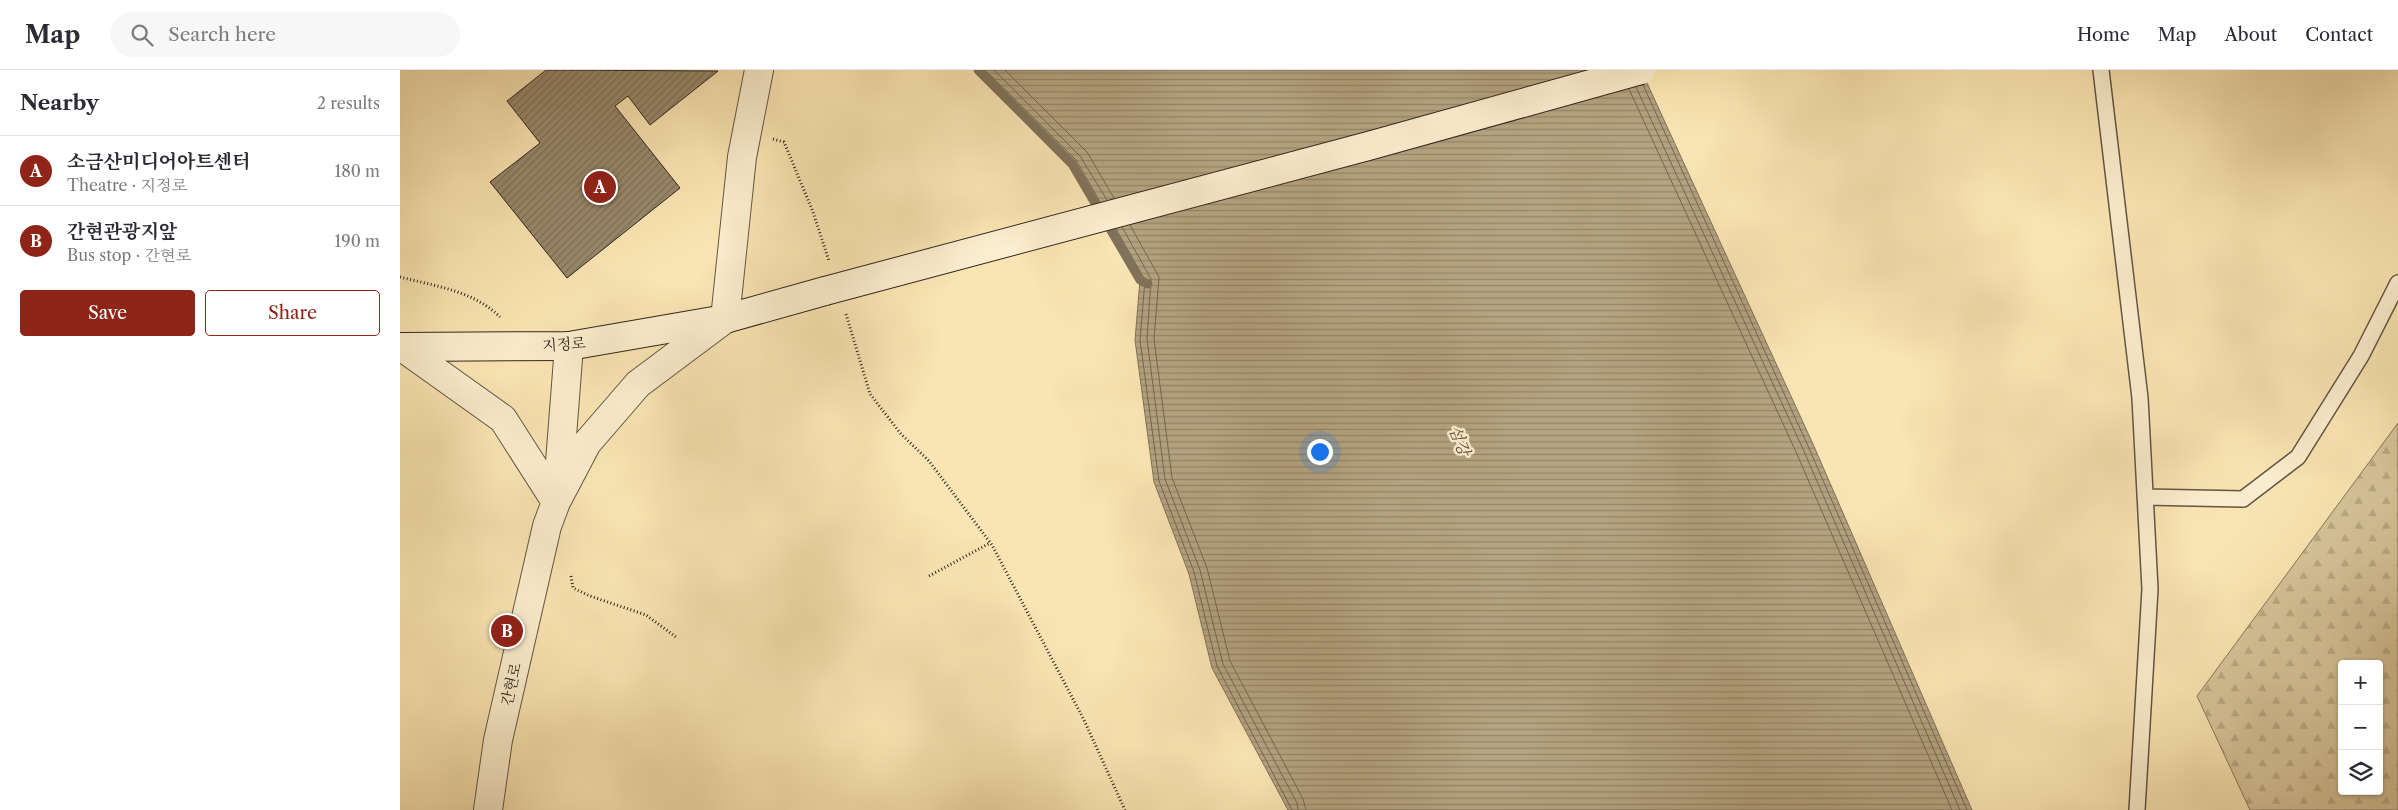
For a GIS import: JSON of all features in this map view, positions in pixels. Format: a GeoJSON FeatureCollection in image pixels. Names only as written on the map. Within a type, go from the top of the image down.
{"type":"FeatureCollection","features":[{"type":"Feature","properties":{"kind":"main road"},"geometry":{"type":"LineString","coordinates":[[556,502],[587,443],[638,384],[725,319],[742,157],[759,70]]}},
{"type":"Feature","properties":{"kind":"main road","name":"지정로"},"geometry":{"type":"LineString","coordinates":[[401,347],[569,346],[725,319],[1372,145],[1640,70]]}},
{"type":"Feature","properties":{"kind":"main road"},"geometry":{"type":"LineString","coordinates":[[556,502],[569,346]]}},
{"type":"Feature","properties":{"kind":"main road"},"geometry":{"type":"LineString","coordinates":[[401,347],[503,419],[556,502]]}},
{"type":"Feature","properties":{"kind":"main road","name":"간현로"},"geometry":{"type":"LineString","coordinates":[[488,810],[500,731],[548,526],[556,502]]}},
{"type":"Feature","properties":{"kind":"lane"},"geometry":{"type":"LineString","coordinates":[[2101,70],[2140,398],[2150,589],[2137,810]]}},
{"type":"Feature","properties":{"kind":"lane"},"geometry":{"type":"LineString","coordinates":[[2145,497],[2243,499],[2298,456],[2361,356],[2398,283]]}},
{"type":"Feature","properties":{"kind":"path"},"geometry":{"type":"LineString","coordinates":[[400,278],[448,289],[487,304],[502,319]]}},
{"type":"Feature","properties":{"kind":"path"},"geometry":{"type":"LineString","coordinates":[[882,410],[901,434],[929,461],[990,544],[1084,720],[1125,810]]}},
{"type":"Feature","properties":{"kind":"path"},"geometry":{"type":"LineString","coordinates":[[929,576],[990,544]]}},
{"type":"Feature","properties":{"kind":"path"},"geometry":{"type":"LineString","coordinates":[[571,576],[573,588],[590,596],[646,615],[676,637]]}},
{"type":"Feature","properties":{"kind":"green space"},"geometry":{"type":"Polygon","coordinates":[[[2398,423],[2398,810],[2250,810],[2197,696],[2398,423]]]}},
{"type":"Feature","properties":{"kind":"water","name":"섬강"},"geometry":{"type":"Polygon","coordinates":[[[978,70],[1641,70],[1813,444],[1972,810],[1288,810],[1212,668],[1189,574],[1154,482],[1135,340],[1140,280],[1072,164],[978,70]]]}},
{"type":"Feature","properties":{"kind":"building"},"geometry":{"type":"Polygon","coordinates":[[[546,70],[718,71],[650,125],[628,96],[615,106],[680,188],[567,278],[490,182],[540,143],[507,101],[546,70]]]}},
{"type":"Feature","properties":{"kind":"waterway"},"geometry":{"type":"LineString","coordinates":[[978,70],[1072,164],[1140,280],[1148,284]]}},
{"type":"Feature","properties":{"kind":"place","name":"소금산미디어아트센터"},"geometry":{"type":"Point","coordinates":[600,187]}},
{"type":"Feature","properties":{"kind":"place","name":"간현관광지앞"},"geometry":{"type":"Point","coordinates":[507,631]}}]}
